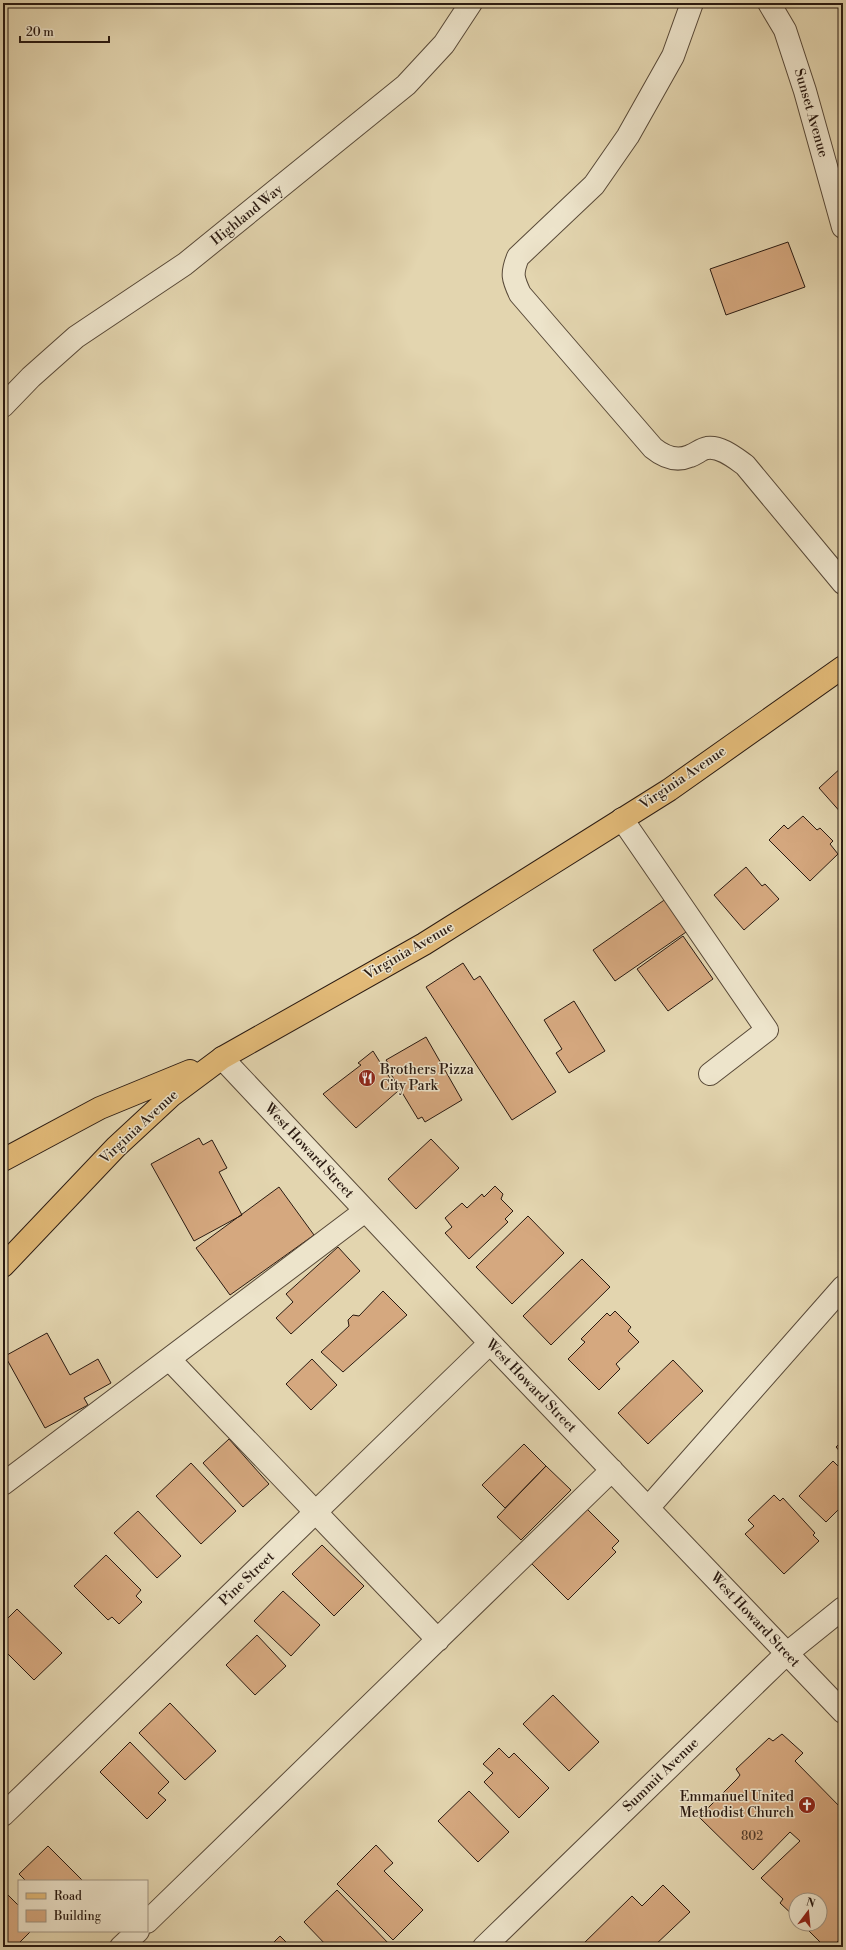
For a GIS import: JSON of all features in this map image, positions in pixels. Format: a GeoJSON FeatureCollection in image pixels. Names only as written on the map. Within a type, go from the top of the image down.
{"type":"FeatureCollection","features":[{"type":"Feature","properties":{"kind":"main road","name":"Virginia Avenue"},"geometry":{"type":"LineString","coordinates":[[3,1266],[116,1147],[171,1096],[222,1058],[424,944],[669,790],[843,667]]}},
{"type":"Feature","properties":{"kind":"main road"},"geometry":{"type":"LineString","coordinates":[[3,1160],[100,1108],[222,1058]]}},
{"type":"Feature","properties":{"kind":"street","name":"Highland Way"},"geometry":{"type":"LineString","coordinates":[[3,406],[31,377],[76,337],[185,264],[406,85],[444,44],[471,3]]}},
{"type":"Feature","properties":{"kind":"street"},"geometry":{"type":"LineString","coordinates":[[692,3],[673,56],[628,136],[594,185],[518,257],[512,278],[520,294],[653,448],[662,456],[674,459],[689,457],[706,448],[714,448],[727,452],[745,465],[843,583]]}},
{"type":"Feature","properties":{"kind":"street","name":"Sunset Avenue"},"geometry":{"type":"LineString","coordinates":[[769,3],[785,30],[803,84],[843,227]]}},
{"type":"Feature","properties":{"kind":"street"},"geometry":{"type":"LineString","coordinates":[[622,819],[767,1030],[710,1074]]}},
{"type":"Feature","properties":{"kind":"street","name":"West Howard Street"},"geometry":{"type":"LineString","coordinates":[[222,1058],[490,1343],[843,1712]]}},
{"type":"Feature","properties":{"kind":"street"},"geometry":{"type":"LineString","coordinates":[[3,1484],[170,1360],[365,1211]]}},
{"type":"Feature","properties":{"kind":"street"},"geometry":{"type":"LineString","coordinates":[[648,1508],[843,1287]]}},
{"type":"Feature","properties":{"kind":"street","name":"Pine Street"},"geometry":{"type":"LineString","coordinates":[[3,1815],[490,1343]]}},
{"type":"Feature","properties":{"kind":"street"},"geometry":{"type":"LineString","coordinates":[[170,1360],[438,1640]]}},
{"type":"Feature","properties":{"kind":"street"},"geometry":{"type":"LineString","coordinates":[[148,1921],[612,1470]]}},
{"type":"Feature","properties":{"kind":"street","name":"Summit Avenue"},"geometry":{"type":"LineString","coordinates":[[484,1947],[786,1654],[843,1608]]}},
{"type":"Feature","properties":{"kind":"street"},"geometry":{"type":"LineString","coordinates":[[121,1947],[137,1932]]}},
{"type":"Feature","properties":{"kind":"building"},"geometry":{"type":"Polygon","coordinates":[[[788,242],[805,287],[726,315],[710,269],[788,242]]]}},
{"type":"Feature","properties":{"kind":"building"},"geometry":{"type":"Polygon","coordinates":[[[843,766],[843,815],[819,788],[843,766]]]}},
{"type":"Feature","properties":{"kind":"building"},"geometry":{"type":"Polygon","coordinates":[[[803,816],[817,830],[820,828],[833,841],[830,844],[838,854],[810,881],[769,840],[784,825],[788,829],[803,816]]]}},
{"type":"Feature","properties":{"kind":"building"},"geometry":{"type":"Polygon","coordinates":[[[746,867],[762,886],[765,884],[779,899],[744,930],[714,895],[746,867]]]}},
{"type":"Feature","properties":{"kind":"building"},"geometry":{"type":"Polygon","coordinates":[[[670,896],[692,928],[615,981],[593,950],[670,896]]]}},
{"type":"Feature","properties":{"kind":"building"},"geometry":{"type":"Polygon","coordinates":[[[683,936],[713,979],[668,1011],[637,969],[683,936]]]}},
{"type":"Feature","properties":{"kind":"building"},"geometry":{"type":"Polygon","coordinates":[[[463,963],[474,980],[480,976],[556,1092],[512,1120],[426,987],[463,963]]]}},
{"type":"Feature","properties":{"kind":"building"},"geometry":{"type":"Polygon","coordinates":[[[574,1001],[605,1051],[569,1073],[556,1053],[562,1049],[544,1020],[574,1001]]]}},
{"type":"Feature","properties":{"kind":"building"},"geometry":{"type":"Polygon","coordinates":[[[426,1037],[462,1100],[425,1122],[422,1117],[418,1119],[389,1071],[392,1069],[386,1060],[426,1037]]]}},
{"type":"Feature","properties":{"kind":"building","name":"Brothers Pizza City Park"},"geometry":{"type":"Polygon","coordinates":[[[373,1051],[398,1091],[356,1128],[323,1094],[361,1065],[358,1063],[373,1051]]]}},
{"type":"Feature","properties":{"kind":"building"},"geometry":{"type":"Polygon","coordinates":[[[199,1138],[203,1145],[212,1140],[227,1168],[219,1172],[242,1215],[194,1241],[151,1164],[199,1138]]]}},
{"type":"Feature","properties":{"kind":"building"},"geometry":{"type":"Polygon","coordinates":[[[431,1139],[459,1168],[416,1209],[388,1179],[431,1139]]]}},
{"type":"Feature","properties":{"kind":"building"},"geometry":{"type":"Polygon","coordinates":[[[495,1186],[503,1194],[501,1199],[513,1211],[505,1219],[508,1222],[469,1259],[445,1233],[452,1227],[445,1218],[462,1203],[467,1208],[482,1194],[484,1197],[495,1186]]]}},
{"type":"Feature","properties":{"kind":"building"},"geometry":{"type":"Polygon","coordinates":[[[279,1187],[314,1235],[230,1295],[196,1248],[279,1187]]]}},
{"type":"Feature","properties":{"kind":"building"},"geometry":{"type":"Polygon","coordinates":[[[528,1216],[564,1253],[512,1304],[476,1267],[528,1216]]]}},
{"type":"Feature","properties":{"kind":"building"},"geometry":{"type":"Polygon","coordinates":[[[338,1247],[360,1271],[291,1334],[276,1318],[293,1302],[286,1294],[338,1247]]]}},
{"type":"Feature","properties":{"kind":"building"},"geometry":{"type":"Polygon","coordinates":[[[582,1259],[610,1287],[551,1345],[523,1316],[582,1259]]]}},
{"type":"Feature","properties":{"kind":"building"},"geometry":{"type":"Polygon","coordinates":[[[383,1291],[407,1315],[343,1372],[321,1352],[349,1326],[348,1320],[353,1315],[359,1316],[383,1291]]]}},
{"type":"Feature","properties":{"kind":"building"},"geometry":{"type":"Polygon","coordinates":[[[615,1311],[631,1327],[628,1331],[639,1342],[616,1364],[620,1369],[599,1390],[568,1359],[585,1342],[581,1339],[607,1313],[610,1316],[615,1311]]]}},
{"type":"Feature","properties":{"kind":"building"},"geometry":{"type":"Polygon","coordinates":[[[47,1333],[70,1375],[98,1359],[111,1383],[84,1398],[88,1405],[45,1428],[5,1356],[47,1333]]]}},
{"type":"Feature","properties":{"kind":"building"},"geometry":{"type":"Polygon","coordinates":[[[312,1359],[337,1385],[311,1410],[286,1384],[312,1359]]]}},
{"type":"Feature","properties":{"kind":"building"},"geometry":{"type":"Polygon","coordinates":[[[673,1360],[703,1391],[648,1444],[618,1413],[673,1360]]]}},
{"type":"Feature","properties":{"kind":"building"},"geometry":{"type":"Polygon","coordinates":[[[229,1439],[269,1484],[243,1507],[203,1463],[229,1439]]]}},
{"type":"Feature","properties":{"kind":"building"},"geometry":{"type":"Polygon","coordinates":[[[843,1440],[843,1455],[836,1447],[843,1440]]]}},
{"type":"Feature","properties":{"kind":"building"},"geometry":{"type":"Polygon","coordinates":[[[524,1444],[546,1466],[505,1508],[482,1485],[524,1444]]]}},
{"type":"Feature","properties":{"kind":"building"},"geometry":{"type":"Polygon","coordinates":[[[833,1461],[843,1471],[843,1510],[840,1508],[826,1522],[799,1496],[833,1461]]]}},
{"type":"Feature","properties":{"kind":"building"},"geometry":{"type":"Polygon","coordinates":[[[191,1463],[236,1511],[201,1544],[156,1496],[191,1463]]]}},
{"type":"Feature","properties":{"kind":"building"},"geometry":{"type":"Polygon","coordinates":[[[546,1466],[571,1490],[521,1540],[497,1517],[546,1466]]]}},
{"type":"Feature","properties":{"kind":"building"},"geometry":{"type":"Polygon","coordinates":[[[774,1495],[780,1501],[783,1498],[815,1533],[813,1535],[819,1541],[784,1574],[745,1534],[754,1526],[748,1520],[774,1495]]]}},
{"type":"Feature","properties":{"kind":"building"},"geometry":{"type":"Polygon","coordinates":[[[587,1509],[619,1541],[612,1548],[616,1552],[568,1600],[529,1561],[576,1513],[580,1517],[587,1509]]]}},
{"type":"Feature","properties":{"kind":"building"},"geometry":{"type":"Polygon","coordinates":[[[138,1511],[181,1556],[157,1578],[114,1533],[138,1511]]]}},
{"type":"Feature","properties":{"kind":"building"},"geometry":{"type":"Polygon","coordinates":[[[322,1545],[364,1586],[334,1616],[292,1574],[322,1545]]]}},
{"type":"Feature","properties":{"kind":"building"},"geometry":{"type":"Polygon","coordinates":[[[106,1555],[141,1590],[136,1596],[142,1602],[119,1624],[112,1617],[108,1620],[74,1586],[106,1555]]]}},
{"type":"Feature","properties":{"kind":"building"},"geometry":{"type":"Polygon","coordinates":[[[283,1591],[320,1625],[291,1656],[254,1621],[283,1591]]]}},
{"type":"Feature","properties":{"kind":"building"},"geometry":{"type":"Polygon","coordinates":[[[17,1609],[62,1653],[34,1680],[3,1649],[3,1623],[17,1609]]]}},
{"type":"Feature","properties":{"kind":"building"},"geometry":{"type":"Polygon","coordinates":[[[257,1635],[286,1666],[255,1695],[226,1665],[257,1635]]]}},
{"type":"Feature","properties":{"kind":"building"},"geometry":{"type":"Polygon","coordinates":[[[553,1695],[599,1742],[569,1771],[523,1724],[553,1695]]]}},
{"type":"Feature","properties":{"kind":"building"},"geometry":{"type":"Polygon","coordinates":[[[170,1703],[216,1751],[185,1780],[139,1733],[170,1703]]]}},
{"type":"Feature","properties":{"kind":"building","name":"Emmanuel United Methodist Church"},"geometry":{"type":"Polygon","coordinates":[[[782,1734],[803,1753],[795,1761],[843,1810],[843,1936],[832,1947],[825,1947],[810,1932],[828,1932],[828,1892],[788,1892],[788,1910],[780,1903],[783,1899],[761,1878],[800,1841],[790,1832],[753,1870],[699,1817],[737,1779],[740,1775],[736,1769],[769,1738],[773,1741],[782,1734]]]}},
{"type":"Feature","properties":{"kind":"building"},"geometry":{"type":"Polygon","coordinates":[[[130,1742],[169,1782],[158,1793],[166,1800],[147,1819],[100,1772],[130,1742]]]}},
{"type":"Feature","properties":{"kind":"building"},"geometry":{"type":"Polygon","coordinates":[[[499,1748],[509,1758],[514,1753],[549,1788],[519,1818],[484,1782],[493,1773],[483,1764],[499,1748]]]}},
{"type":"Feature","properties":{"kind":"building"},"geometry":{"type":"Polygon","coordinates":[[[469,1791],[509,1832],[478,1862],[438,1821],[469,1791]]]}},
{"type":"Feature","properties":{"kind":"building"},"geometry":{"type":"Polygon","coordinates":[[[376,1845],[393,1863],[384,1871],[423,1910],[393,1940],[337,1884],[376,1845]]]}},
{"type":"Feature","properties":{"kind":"building"},"geometry":{"type":"Polygon","coordinates":[[[48,1846],[82,1880],[25,1880],[19,1874],[48,1846]]]}},
{"type":"Feature","properties":{"kind":"building"},"geometry":{"type":"Polygon","coordinates":[[[663,1885],[690,1912],[653,1947],[580,1947],[632,1896],[642,1906],[663,1885]]]}},
{"type":"Feature","properties":{"kind":"building"},"geometry":{"type":"Polygon","coordinates":[[[3,1890],[18,1905],[18,1932],[30,1932],[15,1947],[3,1947],[3,1890]]]}},
{"type":"Feature","properties":{"kind":"building"},"geometry":{"type":"Polygon","coordinates":[[[337,1890],[391,1946],[328,1947],[304,1922],[337,1890]]]}},
{"type":"Feature","properties":{"kind":"building"},"geometry":{"type":"Polygon","coordinates":[[[280,1936],[291,1947],[269,1947],[280,1936]]]}},
{"type":"Feature","properties":{"kind":"place","name":"Brothers Pizza City Park"},"geometry":{"type":"Point","coordinates":[367,1078]}},
{"type":"Feature","properties":{"kind":"place","name":"Emmanuel United Methodist Church"},"geometry":{"type":"Point","coordinates":[807,1805]}}]}
